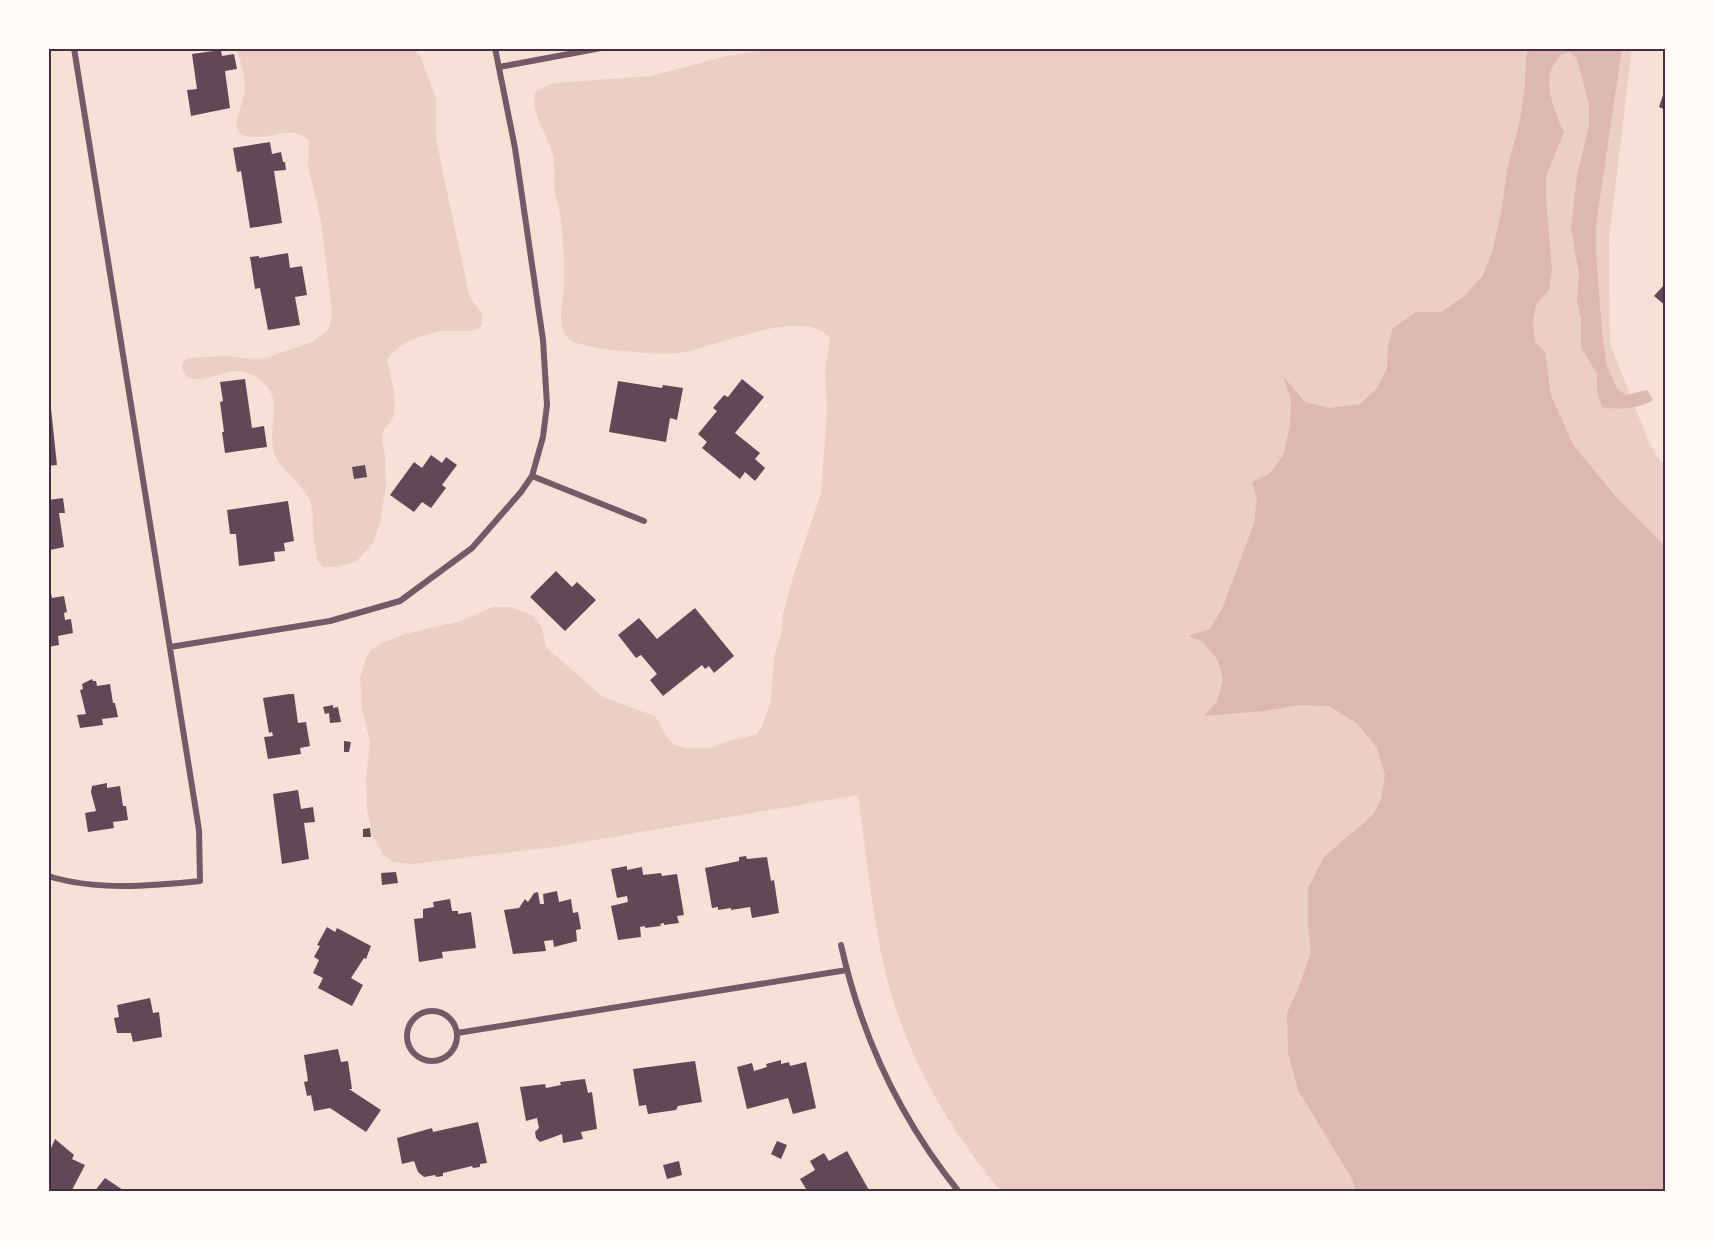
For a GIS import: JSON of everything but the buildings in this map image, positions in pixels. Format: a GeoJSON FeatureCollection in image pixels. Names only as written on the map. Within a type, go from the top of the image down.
{"type":"FeatureCollection","features":[{"type":"Feature","properties":{"kind":"street"},"geometry":{"type":"LineString","coordinates":[[48,876],[108,886],[168,884],[200,880],[199,830],[74,48]]}},
{"type":"Feature","properties":{"kind":"street"},"geometry":{"type":"LineString","coordinates":[[170,647],[330,621],[400,601],[472,548],[532,476],[543,436],[547,405],[543,340],[515,148],[495,48]]}},
{"type":"Feature","properties":{"kind":"street"},"geometry":{"type":"LineString","coordinates":[[499,67],[601,48]]}},
{"type":"Feature","properties":{"kind":"street"},"geometry":{"type":"LineString","coordinates":[[532,476],[644,521]]}},
{"type":"Feature","properties":{"kind":"street"},"geometry":{"type":"LineString","coordinates":[[841,945],[847,970],[877,1058],[896,1098],[937,1163],[959,1192]]}},
{"type":"Feature","properties":{"kind":"street"},"geometry":{"type":"LineString","coordinates":[[457,1033],[847,970]]}},
{"type":"Feature","properties":{"kind":"street"},"geometry":{"type":"LineString","coordinates":[[434,1011],[449,1017],[457,1033],[454,1048],[449,1055],[434,1062],[418,1058],[412,1052],[406,1037],[407,1028],[417,1015],[434,1011]]}},
{"type":"Feature","properties":{"kind":"shaded area"},"geometry":{"type":"Polygon","coordinates":[[[235,48],[414,48],[420,56],[436,98],[436,139],[468,290],[470,298],[482,313],[482,325],[477,330],[442,331],[419,337],[398,348],[387,360],[395,407],[393,418],[383,431],[386,486],[380,522],[373,543],[356,562],[335,567],[323,567],[317,560],[310,501],[302,488],[280,464],[273,449],[274,406],[270,390],[258,378],[243,372],[228,372],[203,379],[188,377],[184,373],[182,364],[187,358],[225,356],[257,359],[269,357],[312,342],[328,330],[332,315],[321,221],[308,166],[309,141],[304,136],[292,133],[260,137],[241,134],[237,124],[245,83],[235,48]]]}},
{"type":"Feature","properties":{"kind":"shaded area"},"geometry":{"type":"Polygon","coordinates":[[[779,48],[1632,48],[1609,239],[1610,344],[1650,445],[1666,468],[1666,1192],[1001,1192],[946,1115],[916,1060],[904,1031],[880,949],[858,795],[554,847],[413,864],[393,862],[383,854],[372,834],[367,810],[366,778],[370,742],[362,709],[360,678],[367,655],[372,649],[405,634],[461,621],[493,607],[510,607],[534,616],[542,628],[546,647],[603,697],[655,716],[669,740],[675,745],[686,748],[710,748],[755,735],[761,729],[771,701],[774,657],[781,635],[783,614],[821,493],[827,410],[825,370],[830,338],[817,329],[800,326],[779,327],[694,350],[669,354],[605,349],[570,340],[563,330],[561,318],[564,257],[560,215],[554,188],[554,161],[551,148],[537,117],[534,100],[535,92],[550,84],[651,76],[726,56],[779,48]]]}},
{"type":"Feature","properties":{"kind":"shaded area"},"geometry":{"type":"Polygon","coordinates":[[[1529,48],[1622,48],[1596,225],[1602,332],[1607,366],[1617,389],[1626,395],[1647,390],[1653,400],[1628,408],[1602,407],[1597,391],[1597,374],[1581,347],[1581,319],[1577,300],[1579,275],[1571,227],[1577,175],[1589,125],[1589,105],[1577,59],[1570,52],[1562,54],[1552,68],[1550,77],[1552,102],[1564,132],[1546,176],[1552,271],[1549,290],[1536,305],[1533,320],[1535,343],[1545,351],[1551,395],[1573,445],[1618,499],[1666,547],[1666,1192],[1356,1192],[1352,1179],[1298,1090],[1288,1053],[1287,1013],[1311,952],[1308,927],[1308,888],[1324,857],[1373,815],[1381,799],[1385,775],[1377,748],[1358,724],[1329,706],[1299,705],[1265,711],[1204,716],[1217,702],[1223,679],[1218,660],[1203,642],[1188,636],[1210,629],[1223,607],[1254,523],[1257,498],[1252,482],[1269,474],[1283,456],[1290,425],[1291,400],[1283,376],[1305,402],[1329,408],[1360,404],[1377,388],[1387,369],[1388,346],[1393,328],[1416,312],[1441,312],[1463,297],[1482,277],[1492,253],[1501,213],[1507,170],[1520,120],[1526,57],[1529,48]]]}}]}
